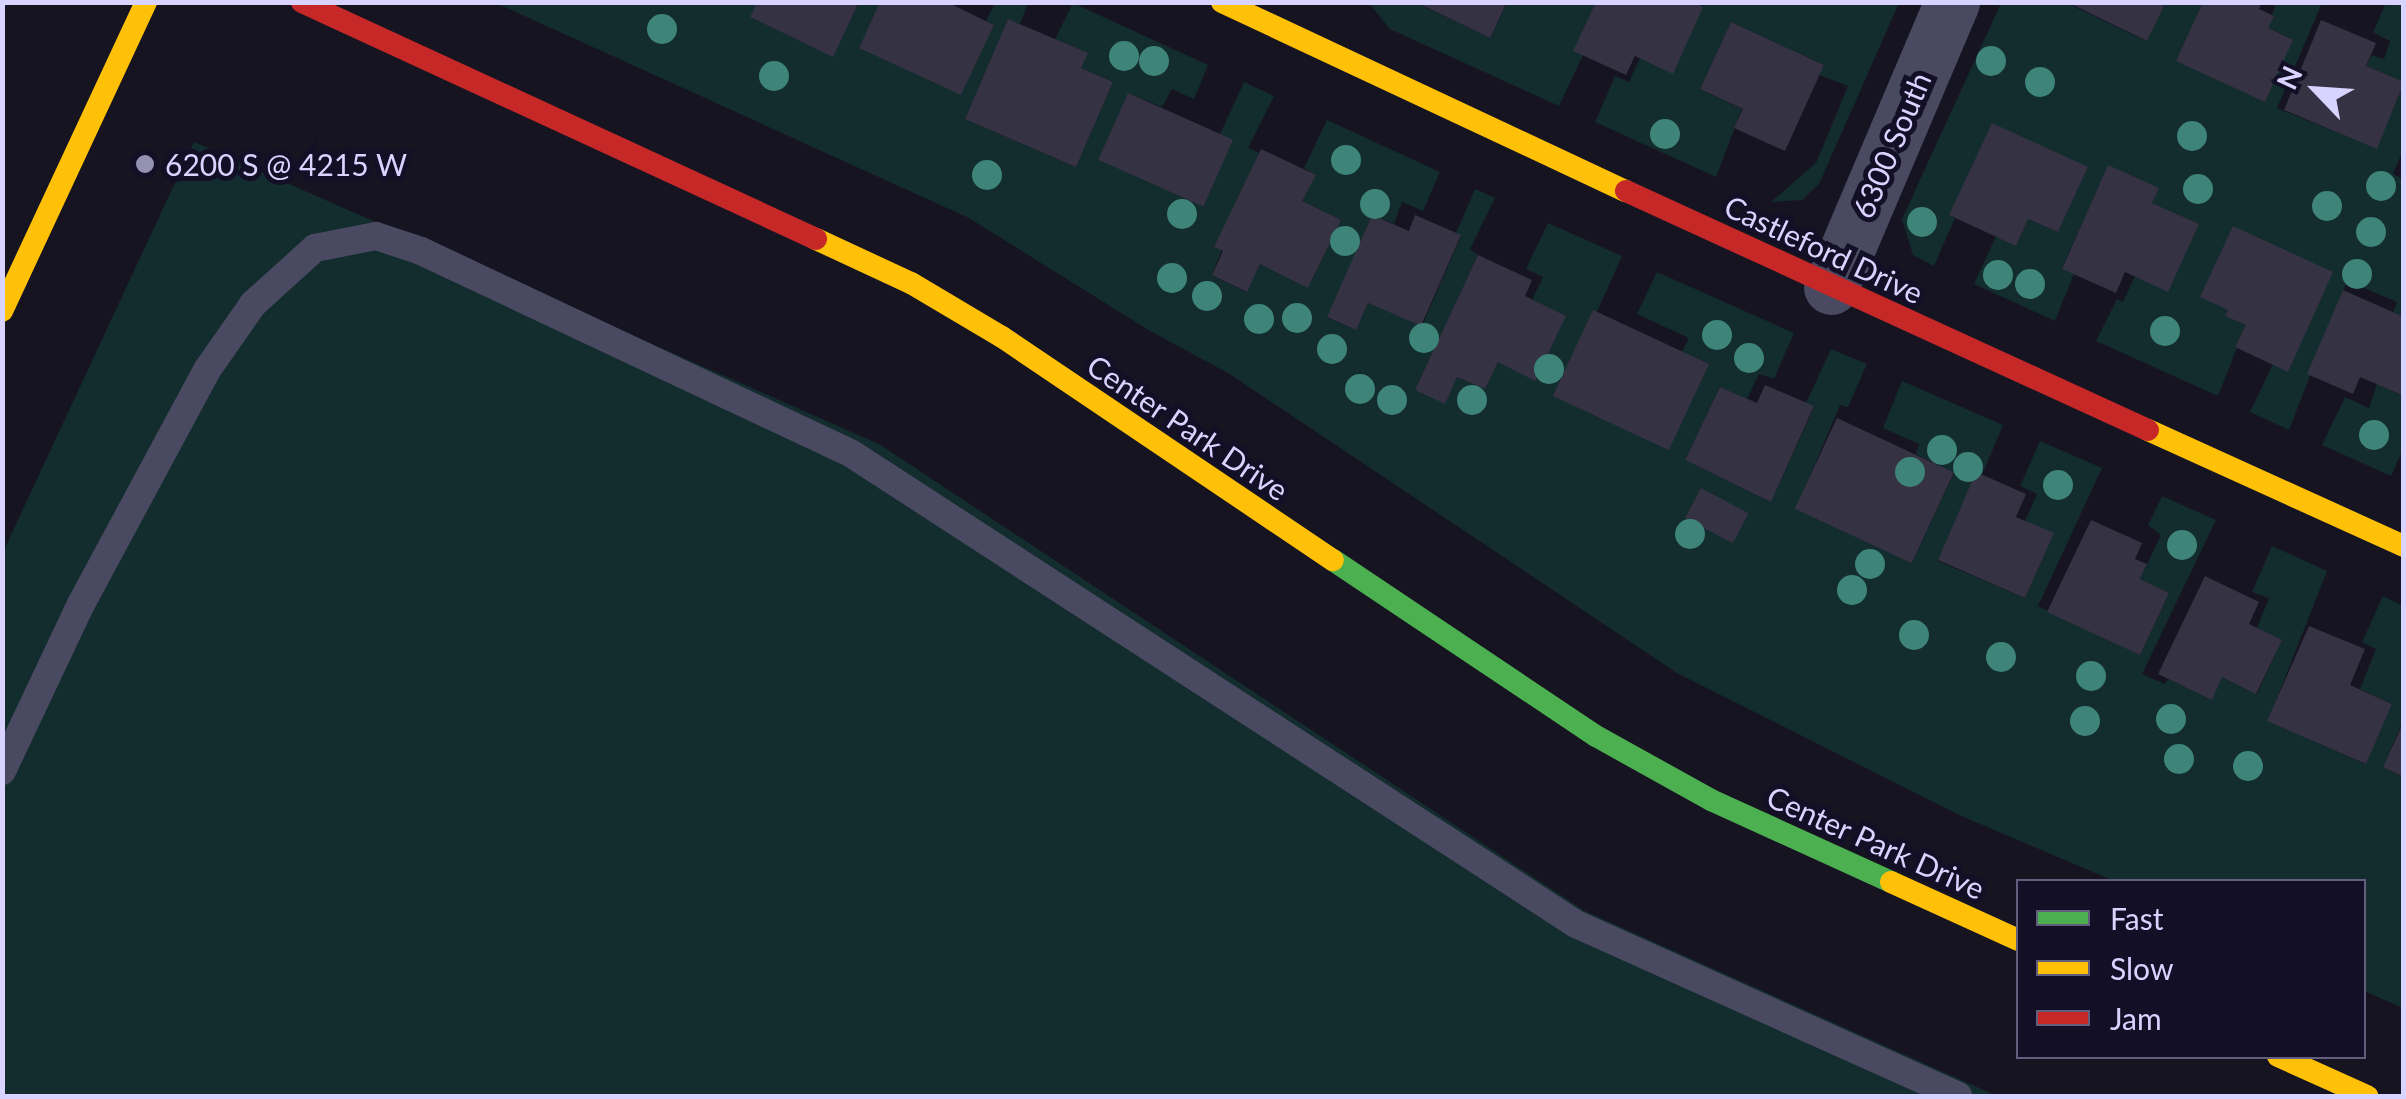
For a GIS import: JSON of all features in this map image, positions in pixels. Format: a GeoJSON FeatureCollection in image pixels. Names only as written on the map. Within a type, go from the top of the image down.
{"type":"FeatureCollection","features":[{"type":"Feature","properties":{"kind":"street"},"geometry":{"type":"LineString","coordinates":[[2,311],[146,2]]}},
{"type":"Feature","properties":{"kind":"street","name":"Center Park Drive"},"geometry":{"type":"LineString","coordinates":[[302,2],[911,283],[1002,338],[1539,701],[1652,770],[2016,939]]}},
{"type":"Feature","properties":{"kind":"street","name":"Castleford Drive"},"geometry":{"type":"LineString","coordinates":[[1222,2],[1282,15],[1831,287],[2404,546]]}},
{"type":"Feature","properties":{"kind":"street","name":"6300 South"},"geometry":{"type":"LineString","coordinates":[[1831,287],[1952,2]]}},
{"type":"Feature","properties":{"kind":"street"},"geometry":{"type":"LineString","coordinates":[[2285,1059],[2367,1096]]}},
{"type":"Feature","properties":{"kind":"lane"},"geometry":{"type":"LineString","coordinates":[[2,772],[81,604],[207,370],[253,304],[316,248],[376,236],[421,251],[852,454],[1576,924],[1958,1096]]}},
{"type":"Feature","properties":{"kind":"green space"},"geometry":{"type":"Polygon","coordinates":[[[496,3],[757,3],[750,17],[832,56],[859,3],[880,3],[994,25],[986,21],[995,3],[1028,3],[1020,24],[1008,20],[965,119],[1076,167],[1113,82],[1081,68],[1087,53],[1055,39],[1073,3],[1208,65],[1194,99],[1172,89],[1162,107],[1128,93],[1220,134],[1244,82],[1274,96],[1248,148],[1259,153],[1212,275],[1246,292],[1260,264],[1308,287],[1314,276],[1340,220],[1302,201],[1315,175],[1304,168],[1327,120],[1440,172],[1423,211],[1402,202],[1394,224],[1372,215],[1328,318],[1356,330],[1368,303],[1422,326],[1461,236],[1456,233],[1475,189],[1495,198],[1470,249],[1478,255],[1415,390],[1457,377],[1485,389],[1498,362],[1535,380],[1566,316],[1532,300],[1543,277],[1526,269],[1548,223],[1622,256],[1597,312],[1682,352],[1689,338],[1637,314],[1657,272],[1794,333],[1774,379],[1759,374],[1747,399],[1720,387],[1685,460],[1771,502],[1814,407],[1806,403],[1831,349],[1867,364],[1848,407],[1840,405],[1796,509],[1912,563],[1954,473],[1916,454],[1919,444],[1883,428],[1902,381],[2003,425],[1982,475],[1976,473],[1938,561],[2025,598],[2053,534],[2025,521],[2037,494],[2020,486],[2040,441],[2102,468],[2038,606],[2140,655],[2169,593],[2140,579],[2161,535],[2148,525],[2162,496],[2216,520],[2142,674],[2165,684],[2168,679],[2212,699],[2222,677],[2257,694],[2281,641],[2257,628],[2269,598],[2252,592],[2272,546],[2327,571],[2268,721],[2365,764],[2392,704],[2360,689],[2376,649],[2362,642],[2383,596],[2403,606],[2403,721],[2383,767],[2403,777],[2403,1008],[2366,992],[2366,879],[2109,879],[1959,815],[1677,673],[1228,373],[1150,331],[969,218],[496,3]]]}},
{"type":"Feature","properties":{"kind":"green space"},"geometry":{"type":"Polygon","coordinates":[[[1369,3],[1426,3],[1425,7],[1490,38],[1507,3],[1596,3],[1583,55],[1559,106],[1390,29],[1369,3]]]}},
{"type":"Feature","properties":{"kind":"green space"},"geometry":{"type":"Polygon","coordinates":[[[1692,3],[1899,3],[1819,184],[1802,200],[1771,202],[1816,163],[1848,86],[1819,75],[1824,65],[1731,22],[1700,89],[1742,109],[1716,177],[1595,122],[1615,76],[1629,82],[1640,58],[1692,3]]]}},
{"type":"Feature","properties":{"kind":"green space"},"geometry":{"type":"Polygon","coordinates":[[[2001,3],[2067,3],[2146,41],[2166,3],[2203,3],[2293,40],[2268,28],[2276,3],[2322,3],[2277,108],[2376,148],[2403,85],[2403,150],[2393,174],[2403,179],[2403,317],[2393,312],[2397,302],[2347,281],[2289,430],[2250,412],[2273,364],[2288,371],[2332,272],[2228,310],[2226,316],[2246,325],[2218,396],[2096,341],[2117,299],[2123,302],[2135,276],[2199,224],[2152,203],[2158,188],[2108,166],[2062,268],[2074,274],[2055,321],[1974,284],[1996,236],[2016,246],[2028,219],[2058,232],[2088,167],[1950,215],[1955,218],[1934,266],[1913,255],[1902,219],[2001,3]]]}},
{"type":"Feature","properties":{"kind":"green space"},"geometry":{"type":"Polygon","coordinates":[[[2386,3],[2403,3],[2403,82],[2366,66],[2372,55],[2384,59],[2390,41],[2373,32],[2386,3]]]}},
{"type":"Feature","properties":{"kind":"green space"},"geometry":{"type":"Polygon","coordinates":[[[194,142],[879,444],[1585,911],[1997,1096],[3,1096],[3,552],[194,142]]]}},
{"type":"Feature","properties":{"kind":"green space"},"geometry":{"type":"Polygon","coordinates":[[[2377,384],[2403,396],[2403,449],[2391,476],[2322,445],[2345,397],[2369,408],[2377,384]]]}},
{"type":"Feature","properties":{"kind":"building"},"geometry":{"type":"Polygon","coordinates":[[[757,2],[859,2],[833,57],[750,17],[757,2]]]}},
{"type":"Feature","properties":{"kind":"building"},"geometry":{"type":"Polygon","coordinates":[[[880,2],[947,2],[994,25],[961,95],[859,48],[880,2]]]}},
{"type":"Feature","properties":{"kind":"building"},"geometry":{"type":"Polygon","coordinates":[[[1426,2],[1507,2],[1490,38],[1424,6],[1426,2]]]}},
{"type":"Feature","properties":{"kind":"building"},"geometry":{"type":"Polygon","coordinates":[[[1596,2],[1692,2],[1703,7],[1673,74],[1635,56],[1626,75],[1573,51],[1596,2]]]}},
{"type":"Feature","properties":{"kind":"building"},"geometry":{"type":"Polygon","coordinates":[[[2067,2],[2166,2],[2147,41],[2067,2]]]}},
{"type":"Feature","properties":{"kind":"building"},"geometry":{"type":"Polygon","coordinates":[[[2203,2],[2262,2],[2259,9],[2274,16],[2268,28],[2293,40],[2265,102],[2176,61],[2203,2]]]}},
{"type":"Feature","properties":{"kind":"building"},"geometry":{"type":"Polygon","coordinates":[[[1008,19],[1088,53],[1081,68],[1113,82],[1076,167],[965,119],[1008,19]]]}},
{"type":"Feature","properties":{"kind":"building"},"geometry":{"type":"Polygon","coordinates":[[[2321,20],[2376,43],[2366,66],[2404,82],[2377,149],[2284,110],[2321,20]]]}},
{"type":"Feature","properties":{"kind":"building"},"geometry":{"type":"Polygon","coordinates":[[[1731,22],[1824,65],[1785,151],[1734,128],[1743,109],[1700,89],[1731,22]]]}},
{"type":"Feature","properties":{"kind":"building"},"geometry":{"type":"Polygon","coordinates":[[[1128,93],[1233,140],[1203,206],[1098,160],[1128,93]]]}},
{"type":"Feature","properties":{"kind":"building"},"geometry":{"type":"Polygon","coordinates":[[[1992,123],[2088,167],[2058,232],[2028,219],[2016,246],[1949,215],[1992,123]]]}},
{"type":"Feature","properties":{"kind":"building"},"geometry":{"type":"Polygon","coordinates":[[[1261,149],[1316,175],[1302,201],[1341,220],[1308,288],[1260,264],[1247,292],[1212,275],[1223,251],[1214,247],[1261,149]]]}},
{"type":"Feature","properties":{"kind":"building"},"geometry":{"type":"Polygon","coordinates":[[[2108,165],[2159,188],[2152,203],[2199,224],[2168,292],[2125,272],[2116,293],[2062,269],[2108,165]]]}},
{"type":"Feature","properties":{"kind":"building"},"geometry":{"type":"Polygon","coordinates":[[[1372,215],[1409,231],[1415,215],[1461,235],[1421,326],[1368,303],[1356,330],[1327,317],[1372,215]]]}},
{"type":"Feature","properties":{"kind":"building"},"geometry":{"type":"Polygon","coordinates":[[[2233,226],[2333,272],[2288,372],[2235,347],[2246,325],[2225,316],[2228,310],[2200,297],[2233,226]]]}},
{"type":"Feature","properties":{"kind":"building"},"geometry":{"type":"Polygon","coordinates":[[[1478,255],[1532,280],[1525,296],[1566,316],[1535,381],[1498,362],[1485,389],[1457,377],[1445,404],[1415,390],[1478,255]]]}},
{"type":"Feature","properties":{"kind":"building"},"geometry":{"type":"Polygon","coordinates":[[[2343,290],[2404,317],[2404,396],[2360,377],[2353,394],[2307,374],[2343,290]]]}},
{"type":"Feature","properties":{"kind":"building"},"geometry":{"type":"Polygon","coordinates":[[[1593,310],[1709,364],[1669,450],[1553,396],[1593,310]]]}},
{"type":"Feature","properties":{"kind":"building"},"geometry":{"type":"Polygon","coordinates":[[[1765,385],[1814,406],[1771,502],[1685,460],[1720,387],[1757,403],[1765,385]]]}},
{"type":"Feature","properties":{"kind":"building"},"geometry":{"type":"Polygon","coordinates":[[[1837,418],[1954,473],[1912,563],[1795,509],[1837,418]]]}},
{"type":"Feature","properties":{"kind":"building"},"geometry":{"type":"Polygon","coordinates":[[[1976,472],[2026,494],[2016,517],[2054,533],[2025,598],[1938,560],[1976,472]]]}},
{"type":"Feature","properties":{"kind":"building"},"geometry":{"type":"Polygon","coordinates":[[[1701,488],[1749,513],[1733,543],[1685,518],[1701,488]]]}},
{"type":"Feature","properties":{"kind":"building"},"geometry":{"type":"Polygon","coordinates":[[[2091,520],[2142,543],[2135,559],[2147,564],[2140,579],[2169,593],[2140,655],[2047,612],[2091,520]]]}},
{"type":"Feature","properties":{"kind":"building"},"geometry":{"type":"Polygon","coordinates":[[[2205,576],[2259,602],[2249,624],[2282,640],[2256,694],[2222,677],[2212,700],[2158,674],[2205,576]]]}},
{"type":"Feature","properties":{"kind":"building"},"geometry":{"type":"Polygon","coordinates":[[[2309,626],[2365,649],[2350,685],[2392,704],[2366,764],[2267,721],[2309,626]]]}},
{"type":"Feature","properties":{"kind":"building"},"geometry":{"type":"Polygon","coordinates":[[[2404,721],[2404,777],[2383,767],[2404,721]]]}},
{"type":"Feature","properties":{"kind":"traffic: fast"},"geometry":{"type":"LineString","coordinates":[[1333,560],[1596,736],[1711,800],[1891,882]]}},
{"type":"Feature","properties":{"kind":"traffic: slow"},"geometry":{"type":"LineString","coordinates":[[2,311],[146,2]]}},
{"type":"Feature","properties":{"kind":"traffic: slow"},"geometry":{"type":"LineString","coordinates":[[1222,2],[1626,191]]}},
{"type":"Feature","properties":{"kind":"traffic: slow"},"geometry":{"type":"LineString","coordinates":[[816,239],[911,283],[1002,337],[1333,560]]}},
{"type":"Feature","properties":{"kind":"traffic: slow"},"geometry":{"type":"LineString","coordinates":[[2148,430],[2404,546]]}},
{"type":"Feature","properties":{"kind":"traffic: slow"},"geometry":{"type":"LineString","coordinates":[[1891,882],[2016,939]]}},
{"type":"Feature","properties":{"kind":"traffic: slow"},"geometry":{"type":"LineString","coordinates":[[2285,1059],[2367,1096]]}},
{"type":"Feature","properties":{"kind":"traffic: jam"},"geometry":{"type":"LineString","coordinates":[[302,2],[816,239]]}},
{"type":"Feature","properties":{"kind":"traffic: jam"},"geometry":{"type":"LineString","coordinates":[[1626,191],[2148,430]]}},
{"type":"Feature","properties":{"kind":"place","name":"6200 S @ 4215 W"},"geometry":{"type":"Point","coordinates":[145,164]}}]}
